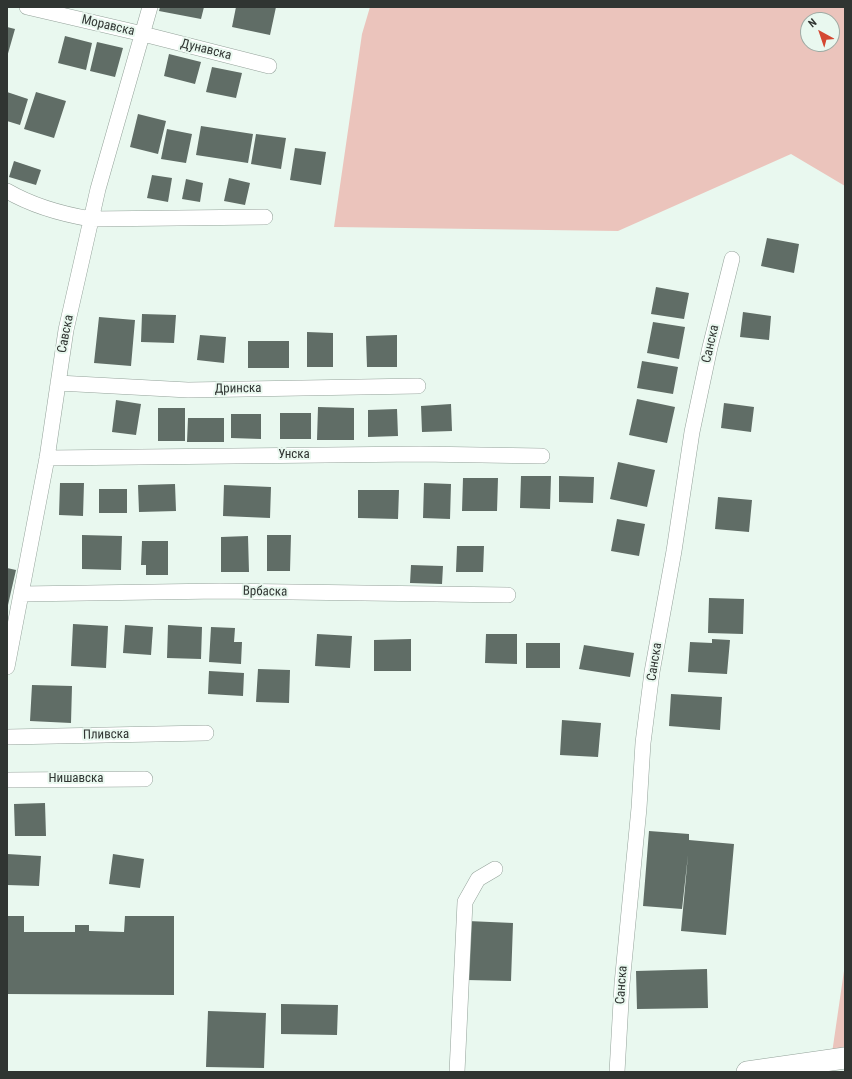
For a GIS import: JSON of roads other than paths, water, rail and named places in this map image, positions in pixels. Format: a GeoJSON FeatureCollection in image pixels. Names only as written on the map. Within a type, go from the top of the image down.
{"type":"FeatureCollection","features":[{"type":"Feature","properties":{"kind":"main road"},"geometry":{"type":"LineString","coordinates":[[760,1071],[845,1058]]}},
{"type":"Feature","properties":{"kind":"street","name":"Моравска"},"geometry":{"type":"LineString","coordinates":[[27,7],[143,34]]}},
{"type":"Feature","properties":{"kind":"street","name":"Савска"},"geometry":{"type":"LineString","coordinates":[[7,667],[47,458],[66,330],[91,219],[150,7]]}},
{"type":"Feature","properties":{"kind":"street","name":"Дунавска"},"geometry":{"type":"LineString","coordinates":[[143,34],[269,66]]}},
{"type":"Feature","properties":{"kind":"street"},"geometry":{"type":"LineString","coordinates":[[7,191],[49,210],[91,219],[265,217]]}},
{"type":"Feature","properties":{"kind":"street","name":"Санска"},"geometry":{"type":"LineString","coordinates":[[617,1072],[622,984],[639,808],[643,742],[652,672],[674,551],[692,432],[710,347],[732,259]]}},
{"type":"Feature","properties":{"kind":"street","name":"Дринска"},"geometry":{"type":"LineString","coordinates":[[58,383],[188,390],[418,386]]}},
{"type":"Feature","properties":{"kind":"street","name":"Унска"},"geometry":{"type":"LineString","coordinates":[[47,458],[420,454],[542,456]]}},
{"type":"Feature","properties":{"kind":"street","name":"Врбаска"},"geometry":{"type":"LineString","coordinates":[[21,594],[220,591],[508,595]]}},
{"type":"Feature","properties":{"kind":"street","name":"Пливска"},"geometry":{"type":"LineString","coordinates":[[7,737],[206,733]]}},
{"type":"Feature","properties":{"kind":"street","name":"Нишавска"},"geometry":{"type":"LineString","coordinates":[[7,780],[145,779]]}},
{"type":"Feature","properties":{"kind":"street"},"geometry":{"type":"LineString","coordinates":[[457,1072],[465,902],[478,879],[495,869]]}}]}
